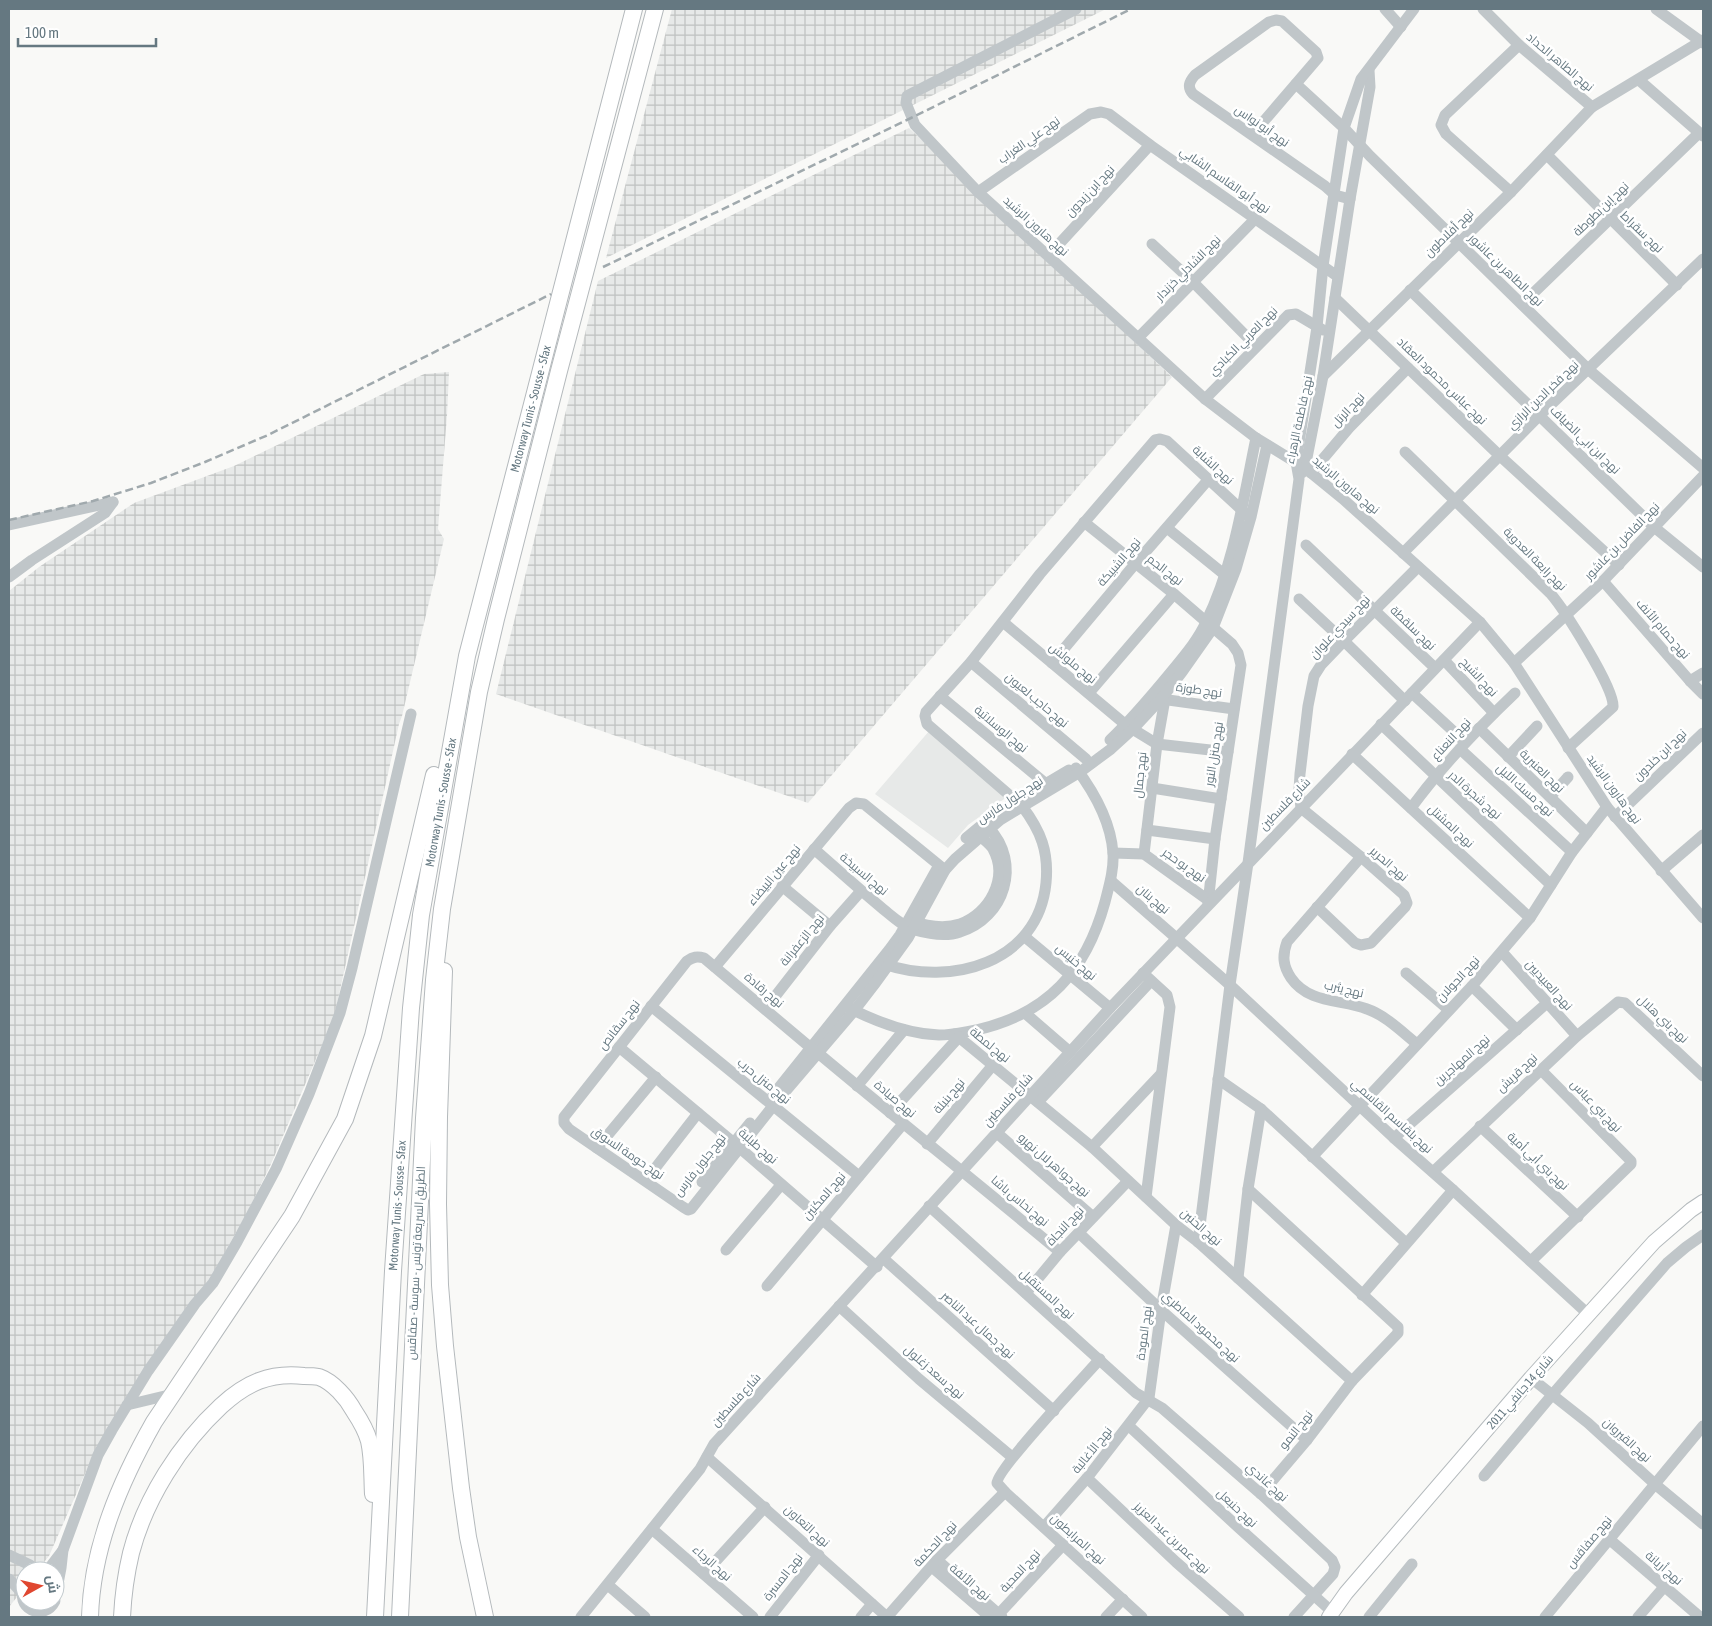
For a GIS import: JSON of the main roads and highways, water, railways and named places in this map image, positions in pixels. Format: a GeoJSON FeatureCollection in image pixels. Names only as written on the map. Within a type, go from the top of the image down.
{"type":"FeatureCollection","features":[{"type":"Feature","properties":{"kind":"highway","name":"Motorway Tunis - Sousse - Sfax"},"geometry":{"type":"LineString","coordinates":[[375,1617],[394,1261],[411,1008],[421,915],[467,656],[634,9]]}},
{"type":"Feature","properties":{"kind":"highway","name":"Motorway Tunis - Sousse - Sfax"},"geometry":{"type":"LineString","coordinates":[[442,910],[479,692],[496,620],[655,9]]}},
{"type":"Feature","properties":{"kind":"highway"},"geometry":{"type":"LineString","coordinates":[[90,1617],[95,1573],[102,1539],[124,1479],[173,1394],[296,1208],[345,1118],[355,1090],[379,1012],[462,654],[569,246],[592,171]]}},
{"type":"Feature","properties":{"kind":"highway"},"geometry":{"type":"LineString","coordinates":[[442,910],[444,993],[439,1127],[440,1285],[461,1488],[468,1537],[485,1617]]}},
{"type":"Feature","properties":{"kind":"highway","name":"الطريق السريعة تونس - سوسة - صفاقس"},"geometry":{"type":"LineString","coordinates":[[400,1617],[424,1118],[433,988],[442,910]]}},
{"type":"Feature","properties":{"kind":"highway"},"geometry":{"type":"LineString","coordinates":[[122,1617],[126,1576],[131,1553],[151,1502],[166,1476],[185,1447],[222,1406],[246,1388],[270,1376],[288,1374],[320,1377],[344,1396],[360,1420],[369,1440],[371,1454],[375,1549],[378,1574]]}},
{"type":"Feature","properties":{"kind":"main road","name":"شارع 14 جانفي 2011"},"geometry":{"type":"LineString","coordinates":[[1327,1615],[1588,1314],[1654,1242],[1703,1202]]}},
{"type":"Feature","properties":{"kind":"railway"},"geometry":{"type":"LineString","coordinates":[[603,267],[1131,9]]}},
{"type":"Feature","properties":{"kind":"railway"},"geometry":{"type":"LineString","coordinates":[[9,520],[93,501],[151,483],[205,462],[268,435],[551,294]]}}]}
